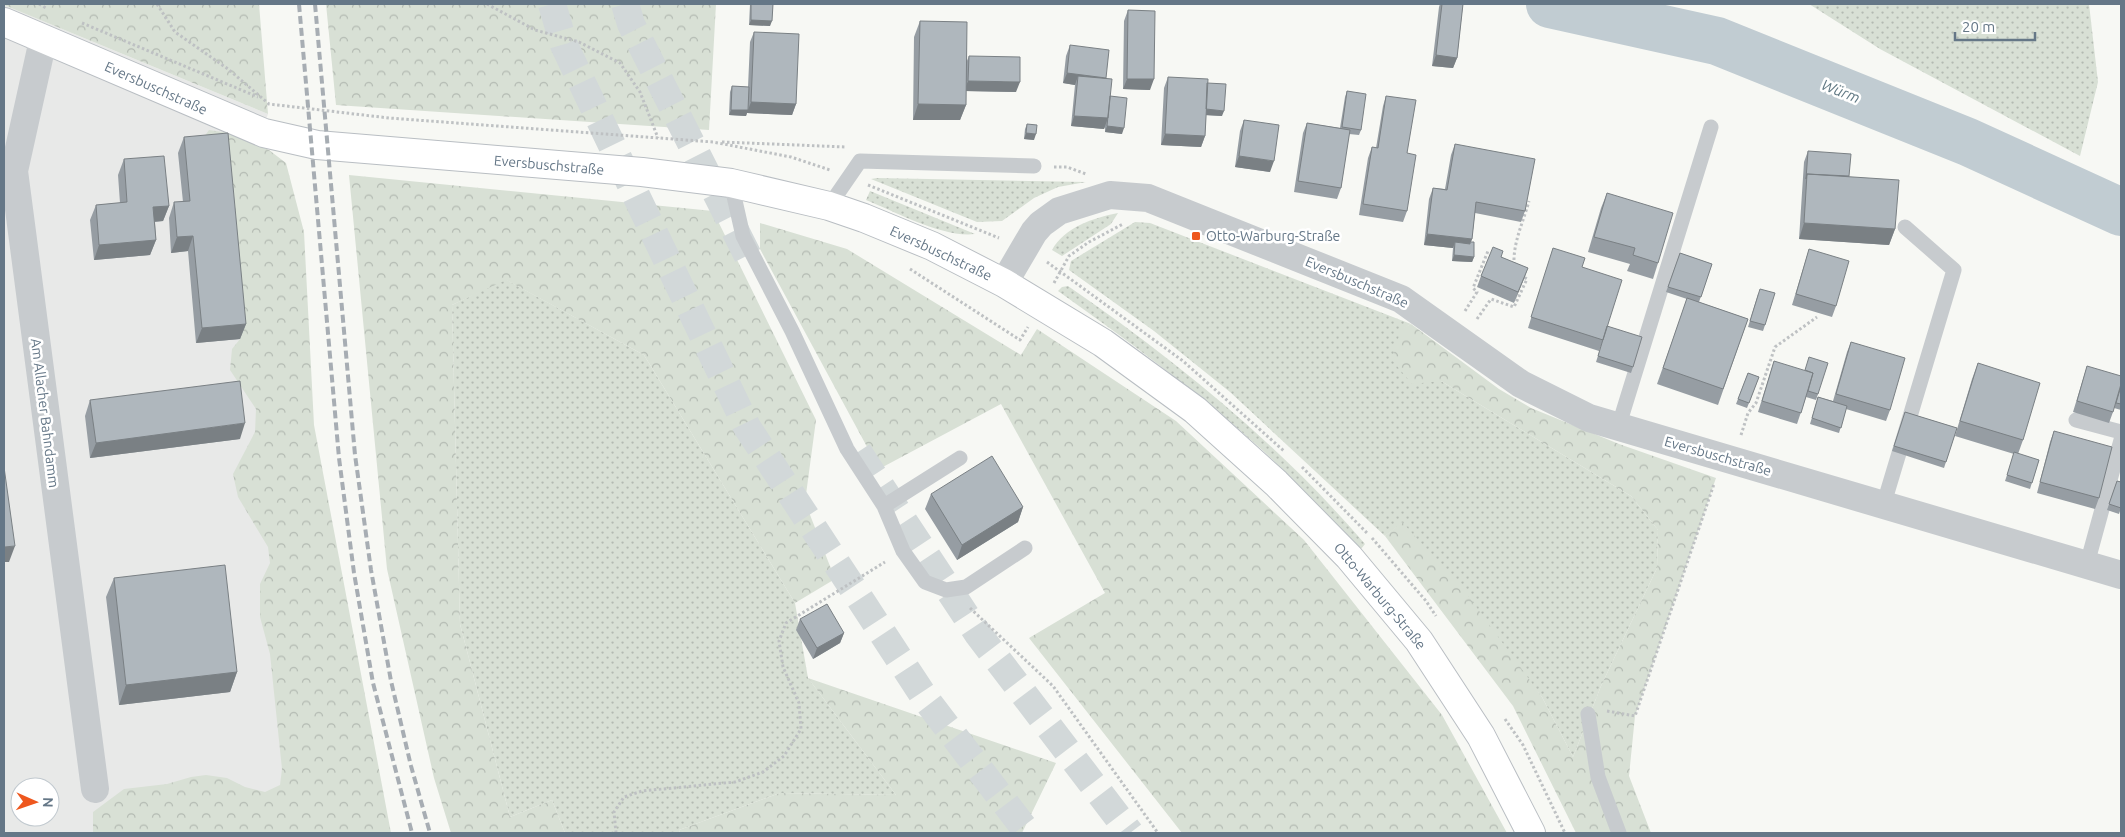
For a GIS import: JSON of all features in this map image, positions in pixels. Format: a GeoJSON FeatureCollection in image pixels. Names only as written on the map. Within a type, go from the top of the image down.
{"type":"FeatureCollection","features":[{"type":"Feature","properties":{"kind":"main road","name":"Eversbuschstraße"},"geometry":{"type":"LineString","coordinates":[[4,22],[264,133],[317,145],[642,172],[732,183],[829,206],[932,246],[1004,284]]}},
{"type":"Feature","properties":{"kind":"main road","name":"Otto-Warburg-Straße"},"geometry":{"type":"LineString","coordinates":[[1004,284],[1041,304],[1103,343],[1195,410],[1276,483],[1349,557],[1419,642],[1455,696],[1481,736],[1531,833]]}},
{"type":"Feature","properties":{"kind":"street","name":"Am Allacher Bahndamm"},"geometry":{"type":"LineString","coordinates":[[43,40],[14,171],[95,789]]}},
{"type":"Feature","properties":{"kind":"street","name":"Eversbuschstraße"},"geometry":{"type":"LineString","coordinates":[[1004,284],[1034,232],[1041,224],[1059,211],[1110,195],[1148,198],[1401,298],[1521,384],[1588,418],[1884,503],[2121,575]]}},
{"type":"Feature","properties":{"kind":"lane"},"geometry":{"type":"LineString","coordinates":[[1618,428],[1711,128]]}},
{"type":"Feature","properties":{"kind":"lane"},"geometry":{"type":"LineString","coordinates":[[829,206],[860,160],[1034,166]]}},
{"type":"Feature","properties":{"kind":"lane"},"geometry":{"type":"LineString","coordinates":[[732,183],[743,236],[792,331],[847,448],[884,506],[903,551],[926,582],[946,590],[966,587],[1025,548]]}},
{"type":"Feature","properties":{"kind":"lane"},"geometry":{"type":"LineString","coordinates":[[1884,503],[1954,270],[1905,227]]}},
{"type":"Feature","properties":{"kind":"lane"},"geometry":{"type":"LineString","coordinates":[[2076,420],[2121,432]]}},
{"type":"Feature","properties":{"kind":"lane"},"geometry":{"type":"LineString","coordinates":[[2087,564],[2121,440]]}},
{"type":"Feature","properties":{"kind":"lane"},"geometry":{"type":"LineString","coordinates":[[884,506],[960,458]]}},
{"type":"Feature","properties":{"kind":"lane"},"geometry":{"type":"LineString","coordinates":[[1588,714],[1598,777],[1619,833]]}},
{"type":"Feature","properties":{"kind":"path"},"geometry":{"type":"LineString","coordinates":[[39,4],[48,10]]}},
{"type":"Feature","properties":{"kind":"path"},"geometry":{"type":"LineString","coordinates":[[74,20],[261,98],[228,68],[175,32],[157,4]]}},
{"type":"Feature","properties":{"kind":"path"},"geometry":{"type":"LineString","coordinates":[[487,4],[535,30],[579,42],[620,63],[640,92],[658,138]]}},
{"type":"Feature","properties":{"kind":"path"},"geometry":{"type":"LineString","coordinates":[[1456,336],[1491,299],[1514,307],[1527,279],[1518,272],[1513,264],[1516,238],[1521,232],[1529,201]]}},
{"type":"Feature","properties":{"kind":"path"},"geometry":{"type":"LineString","coordinates":[[1060,272],[1069,256],[1089,242],[1130,221]]}},
{"type":"Feature","properties":{"kind":"path"},"geometry":{"type":"LineString","coordinates":[[1456,336],[1477,292],[1473,288],[1488,251]]}},
{"type":"Feature","properties":{"kind":"path"},"geometry":{"type":"LineString","coordinates":[[909,268],[1020,340],[1041,304]]}},
{"type":"Feature","properties":{"kind":"path"},"geometry":{"type":"LineString","coordinates":[[1588,714],[1599,709],[1635,716],[1728,458],[1748,413],[1756,403],[1775,347],[1817,317]]}},
{"type":"Feature","properties":{"kind":"path"},"geometry":{"type":"LineString","coordinates":[[616,833],[614,812],[624,797],[642,791],[735,782],[763,772],[784,756],[801,728],[799,703],[783,667],[779,642],[786,623],[903,551]]}},
{"type":"Feature","properties":{"kind":"path"},"geometry":{"type":"LineString","coordinates":[[946,590],[977,614],[1053,686],[1158,833]]}},
{"type":"Feature","properties":{"kind":"shaded area"},"geometry":{"type":"Polygon","coordinates":[[[4,5],[268,114],[265,122],[266,173],[312,833],[4,833],[4,5]]]}},
{"type":"Feature","properties":{"kind":"green space"},"geometry":{"type":"Polygon","coordinates":[[[259,4],[268,114],[4,5],[259,4]]]}},
{"type":"Feature","properties":{"kind":"green space"},"geometry":{"type":"Polygon","coordinates":[[[326,4],[716,4],[709,130],[336,105],[326,4]]]}},
{"type":"Feature","properties":{"kind":"green space"},"geometry":{"type":"Polygon","coordinates":[[[1809,4],[2089,4],[2098,82],[2080,156],[1880,49],[1809,4]]]}},
{"type":"Feature","properties":{"kind":"green space"},"geometry":{"type":"Polygon","coordinates":[[[209,130],[229,133],[269,150],[286,163],[304,232],[314,425],[391,833],[93,833],[93,812],[124,789],[167,784],[206,775],[227,778],[245,787],[265,792],[280,785],[282,769],[270,654],[260,617],[260,584],[270,563],[268,547],[238,497],[233,474],[255,432],[256,409],[230,370],[232,349],[240,339],[201,141],[209,130]]]}},
{"type":"Feature","properties":{"kind":"green space"},"geometry":{"type":"Polygon","coordinates":[[[349,175],[713,211],[816,420],[805,502],[835,579],[795,603],[644,355],[506,280],[452,305],[460,624],[510,817],[552,800],[565,833],[451,833],[434,778],[387,569],[349,175]]]}},
{"type":"Feature","properties":{"kind":"green space"},"geometry":{"type":"Polygon","coordinates":[[[871,179],[1086,182],[1058,187],[1034,198],[1002,221],[977,222],[871,179]]]}},
{"type":"Feature","properties":{"kind":"green space"},"geometry":{"type":"Polygon","coordinates":[[[870,191],[975,234],[949,232],[905,217],[866,200],[870,191]]]}},
{"type":"Feature","properties":{"kind":"green space"},"geometry":{"type":"Polygon","coordinates":[[[1118,213],[1111,224],[1062,256],[1052,250],[1064,235],[1080,225],[1118,213]]]}},
{"type":"Feature","properties":{"kind":"green space"},"geometry":{"type":"Polygon","coordinates":[[[1135,222],[1150,223],[1411,324],[1401,330],[1441,381],[1631,496],[1658,530],[1657,568],[1601,686],[1573,757],[1542,697],[1402,523],[1385,536],[1230,392],[1154,331],[1069,270],[1071,261],[1135,222]]]}},
{"type":"Feature","properties":{"kind":"green space"},"geometry":{"type":"Polygon","coordinates":[[[760,223],[847,249],[1021,355],[1037,329],[1176,421],[1304,540],[1442,715],[1507,833],[1182,833],[1029,638],[1105,593],[1001,404],[879,469],[760,249],[760,223]]]}},
{"type":"Feature","properties":{"kind":"green space"},"geometry":{"type":"Polygon","coordinates":[[[505,279],[644,355],[795,603],[808,678],[896,795],[780,793],[679,830],[680,833],[565,833],[552,800],[510,817],[460,624],[452,305],[505,279]]]}},
{"type":"Feature","properties":{"kind":"green space"},"geometry":{"type":"Polygon","coordinates":[[[1068,286],[1187,374],[1262,438],[1298,472],[1365,544],[1361,549],[1285,472],[1235,426],[1160,366],[1058,291],[1062,287],[1068,286]]]}},
{"type":"Feature","properties":{"kind":"green space"},"geometry":{"type":"Polygon","coordinates":[[[1411,324],[1499,389],[1531,408],[1619,444],[1716,478],[1635,716],[1629,776],[1651,833],[1576,833],[1513,706],[1385,536],[1402,522],[1466,593],[1542,697],[1573,757],[1601,686],[1657,568],[1658,530],[1631,496],[1441,381],[1412,384],[1392,360],[1401,329],[1411,324]]]}},
{"type":"Feature","properties":{"kind":"green space"},"geometry":{"type":"Polygon","coordinates":[[[808,678],[1056,763],[1022,833],[680,833],[679,830],[780,793],[896,795],[808,678]]]}},
{"type":"Feature","properties":{"kind":"building"},"geometry":{"type":"Polygon","coordinates":[[[751,4],[773,4],[772,21],[751,20],[751,4]]]}},
{"type":"Feature","properties":{"kind":"building"},"geometry":{"type":"Polygon","coordinates":[[[1442,4],[1463,4],[1457,58],[1436,55],[1442,4]]]}},
{"type":"Feature","properties":{"kind":"building"},"geometry":{"type":"Polygon","coordinates":[[[1128,10],[1155,11],[1154,79],[1127,79],[1128,10]]]}},
{"type":"Feature","properties":{"kind":"building"},"geometry":{"type":"Polygon","coordinates":[[[920,21],[967,22],[966,105],[918,104],[920,21]]]}},
{"type":"Feature","properties":{"kind":"building"},"geometry":{"type":"Polygon","coordinates":[[[754,32],[799,34],[796,104],[751,102],[754,32]]]}},
{"type":"Feature","properties":{"kind":"building"},"geometry":{"type":"Polygon","coordinates":[[[1070,45],[1109,50],[1106,78],[1067,73],[1070,45]]]}},
{"type":"Feature","properties":{"kind":"building"},"geometry":{"type":"Polygon","coordinates":[[[969,56],[1020,57],[1020,82],[968,81],[969,56]]]}},
{"type":"Feature","properties":{"kind":"building"},"geometry":{"type":"Polygon","coordinates":[[[1078,76],[1112,79],[1108,118],[1074,116],[1078,76]]]}},
{"type":"Feature","properties":{"kind":"building"},"geometry":{"type":"Polygon","coordinates":[[[1168,77],[1208,79],[1205,136],[1165,134],[1168,77]]]}},
{"type":"Feature","properties":{"kind":"building"},"geometry":{"type":"Polygon","coordinates":[[[1207,83],[1226,84],[1224,111],[1206,109],[1207,83]]]}},
{"type":"Feature","properties":{"kind":"building"},"geometry":{"type":"Polygon","coordinates":[[[732,86],[749,87],[748,110],[731,110],[732,86]]]}},
{"type":"Feature","properties":{"kind":"building"},"geometry":{"type":"Polygon","coordinates":[[[1347,91],[1366,94],[1361,130],[1342,127],[1347,91]]]}},
{"type":"Feature","properties":{"kind":"building"},"geometry":{"type":"Polygon","coordinates":[[[1110,96],[1127,98],[1124,128],[1107,126],[1110,96]]]}},
{"type":"Feature","properties":{"kind":"building"},"geometry":{"type":"Polygon","coordinates":[[[1386,96],[1416,100],[1407,153],[1416,155],[1407,211],[1363,204],[1372,147],[1378,148],[1386,96]]]}},
{"type":"Feature","properties":{"kind":"building"},"geometry":{"type":"Polygon","coordinates":[[[1244,120],[1279,125],[1274,161],[1239,156],[1244,120]]]}},
{"type":"Feature","properties":{"kind":"building"},"geometry":{"type":"Polygon","coordinates":[[[1307,123],[1350,130],[1341,188],[1298,181],[1307,123]]]}},
{"type":"Feature","properties":{"kind":"building"},"geometry":{"type":"Polygon","coordinates":[[[1027,124],[1037,125],[1036,134],[1026,133],[1027,124]]]}},
{"type":"Feature","properties":{"kind":"building"},"geometry":{"type":"Polygon","coordinates":[[[228,133],[246,324],[202,328],[193,236],[177,237],[174,202],[190,201],[184,137],[228,133]]]}},
{"type":"Feature","properties":{"kind":"building"},"geometry":{"type":"Polygon","coordinates":[[[1455,144],[1535,159],[1525,211],[1476,202],[1472,239],[1427,234],[1433,188],[1447,190],[1455,144]]]}},
{"type":"Feature","properties":{"kind":"building"},"geometry":{"type":"Polygon","coordinates":[[[1808,151],[1851,154],[1849,176],[1807,174],[1806,179],[1808,151]]]}},
{"type":"Feature","properties":{"kind":"building"},"geometry":{"type":"Polygon","coordinates":[[[164,156],[169,206],[153,207],[156,240],[99,245],[96,205],[127,202],[124,159],[164,156]]]}},
{"type":"Feature","properties":{"kind":"building"},"geometry":{"type":"Polygon","coordinates":[[[1807,174],[1899,180],[1895,229],[1804,223],[1807,174]]]}},
{"type":"Feature","properties":{"kind":"building"},"geometry":{"type":"Polygon","coordinates":[[[1607,193],[1673,213],[1658,263],[1633,255],[1635,248],[1594,237],[1607,193]]]}},
{"type":"Feature","properties":{"kind":"building"},"geometry":{"type":"Polygon","coordinates":[[[1455,242],[1470,244],[1470,242],[1474,242],[1474,257],[1454,255],[1455,242]]]}},
{"type":"Feature","properties":{"kind":"building"},"geometry":{"type":"Polygon","coordinates":[[[1493,247],[1503,251],[1501,257],[1528,268],[1518,292],[1481,276],[1493,247]]]}},
{"type":"Feature","properties":{"kind":"building"},"geometry":{"type":"Polygon","coordinates":[[[1553,248],[1585,258],[1582,267],[1622,280],[1603,340],[1531,317],[1553,248]]]}},
{"type":"Feature","properties":{"kind":"building"},"geometry":{"type":"Polygon","coordinates":[[[1809,249],[1849,261],[1836,306],[1796,294],[1809,249]]]}},
{"type":"Feature","properties":{"kind":"building"},"geometry":{"type":"Polygon","coordinates":[[[1680,253],[1712,264],[1701,297],[1668,287],[1680,253]]]}},
{"type":"Feature","properties":{"kind":"building"},"geometry":{"type":"Polygon","coordinates":[[[1760,289],[1775,293],[1765,325],[1750,321],[1760,289]]]}},
{"type":"Feature","properties":{"kind":"building"},"geometry":{"type":"Polygon","coordinates":[[[1687,298],[1748,319],[1723,389],[1663,368],[1687,298]]]}},
{"type":"Feature","properties":{"kind":"building"},"geometry":{"type":"Polygon","coordinates":[[[1607,326],[1642,337],[1633,367],[1598,356],[1607,326]]]}},
{"type":"Feature","properties":{"kind":"building"},"geometry":{"type":"Polygon","coordinates":[[[1851,342],[1905,358],[1890,410],[1836,394],[1851,342]]]}},
{"type":"Feature","properties":{"kind":"building"},"geometry":{"type":"Polygon","coordinates":[[[1809,357],[1828,363],[1818,394],[1808,391],[1813,373],[1805,370],[1809,357]]]}},
{"type":"Feature","properties":{"kind":"building"},"geometry":{"type":"Polygon","coordinates":[[[1774,361],[1813,373],[1801,413],[1762,401],[1774,361]]]}},
{"type":"Feature","properties":{"kind":"building"},"geometry":{"type":"Polygon","coordinates":[[[1978,363],[2040,383],[2023,440],[1960,421],[1978,363]]]}},
{"type":"Feature","properties":{"kind":"building"},"geometry":{"type":"Polygon","coordinates":[[[2087,366],[2121,376],[2121,384],[2113,412],[2077,401],[2087,366]]]}},
{"type":"Feature","properties":{"kind":"building"},"geometry":{"type":"Polygon","coordinates":[[[1748,373],[1759,377],[1749,403],[1738,399],[1748,373]]]}},
{"type":"Feature","properties":{"kind":"building"},"geometry":{"type":"Polygon","coordinates":[[[240,381],[245,423],[96,443],[90,400],[240,381]]]}},
{"type":"Feature","properties":{"kind":"building"},"geometry":{"type":"Polygon","coordinates":[[[2121,386],[2121,404],[2116,403],[2121,386]]]}},
{"type":"Feature","properties":{"kind":"building"},"geometry":{"type":"Polygon","coordinates":[[[1818,397],[1847,406],[1841,428],[1812,418],[1818,397]]]}},
{"type":"Feature","properties":{"kind":"building"},"geometry":{"type":"Polygon","coordinates":[[[1905,412],[1957,428],[1946,462],[1894,446],[1905,412]]]}},
{"type":"Feature","properties":{"kind":"building"},"geometry":{"type":"Polygon","coordinates":[[[2054,431],[2112,447],[2099,498],[2040,482],[2054,431]]]}},
{"type":"Feature","properties":{"kind":"building"},"geometry":{"type":"Polygon","coordinates":[[[2014,452],[2039,460],[2032,483],[2007,475],[2014,452]]]}},
{"type":"Feature","properties":{"kind":"building"},"geometry":{"type":"Polygon","coordinates":[[[992,456],[1023,507],[962,545],[931,494],[992,456]]]}},
{"type":"Feature","properties":{"kind":"building"},"geometry":{"type":"Polygon","coordinates":[[[4,467],[15,546],[4,547],[4,467]]]}},
{"type":"Feature","properties":{"kind":"building"},"geometry":{"type":"Polygon","coordinates":[[[2117,481],[2121,482],[2121,508],[2109,504],[2117,481]]]}},
{"type":"Feature","properties":{"kind":"building"},"geometry":{"type":"Polygon","coordinates":[[[225,565],[237,672],[126,685],[114,578],[225,565]]]}},
{"type":"Feature","properties":{"kind":"building"},"geometry":{"type":"Polygon","coordinates":[[[827,604],[844,633],[817,648],[800,619],[827,604]]]}},
{"type":"Feature","properties":{"kind":"waterway","name":"Würm"},"geometry":{"type":"LineString","coordinates":[[1550,4],[1717,41],[1968,142],[2121,212]]}},
{"type":"Feature","properties":{"kind":"tunnel"},"geometry":{"type":"LineString","coordinates":[[552,4],[564,45],[747,427],[925,698],[1028,833]]}},
{"type":"Feature","properties":{"kind":"tunnel"},"geometry":{"type":"LineString","coordinates":[[625,4],[631,24],[750,260]]}},
{"type":"Feature","properties":{"kind":"tunnel"},"geometry":{"type":"LineString","coordinates":[[858,452],[978,634],[1130,833]]}},
{"type":"Feature","properties":{"kind":"railway"},"geometry":{"type":"LineString","coordinates":[[299,4],[339,458],[354,573],[373,683],[412,833]]}},
{"type":"Feature","properties":{"kind":"railway"},"geometry":{"type":"LineString","coordinates":[[315,4],[355,455],[371,570],[391,681],[411,766],[430,833]]}},
{"type":"Feature","properties":{"kind":"place","name":"Otto-Warburg-Straße"},"geometry":{"type":"Point","coordinates":[1196,236]}}]}
